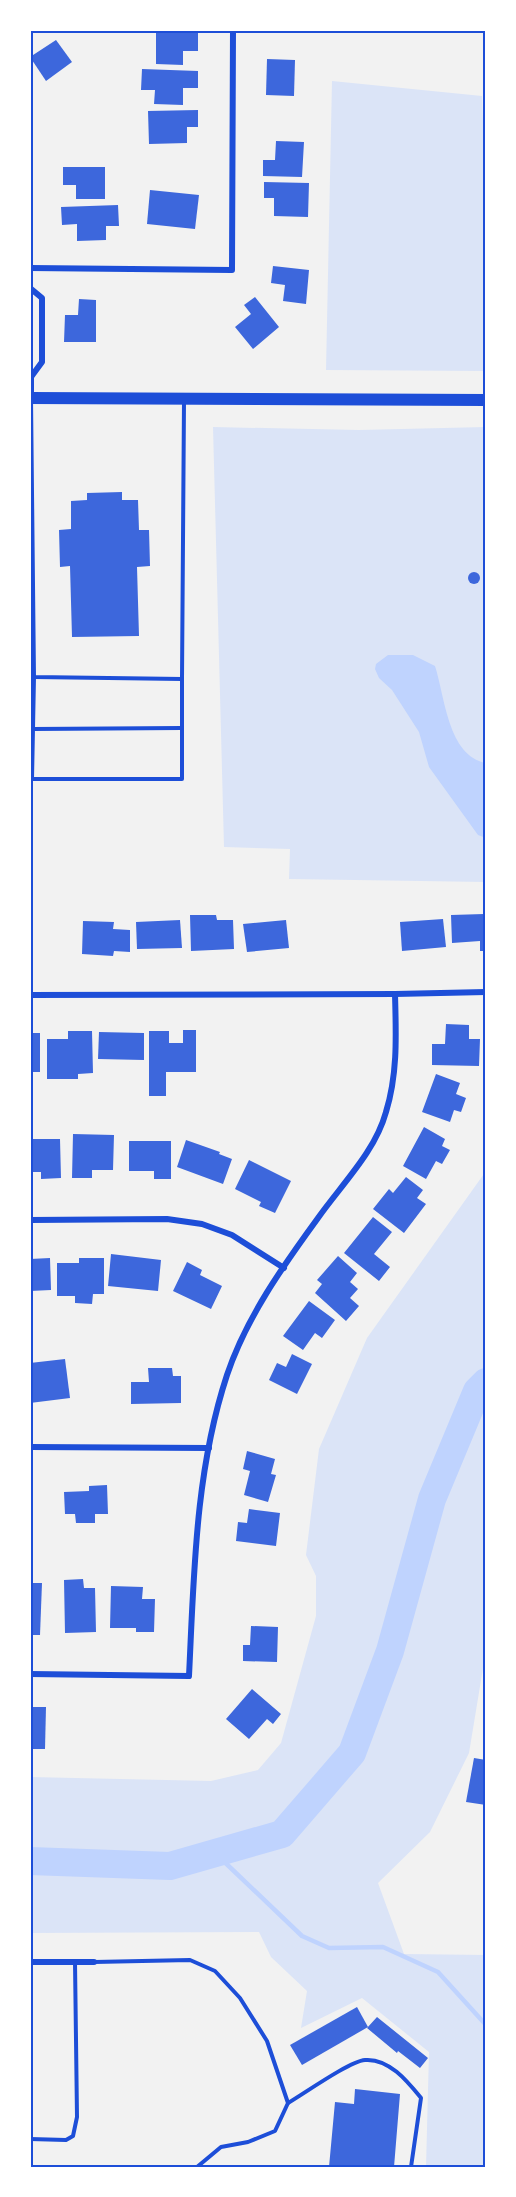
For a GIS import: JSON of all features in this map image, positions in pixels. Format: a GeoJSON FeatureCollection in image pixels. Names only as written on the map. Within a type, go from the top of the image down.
{"type":"FeatureCollection","features":[{"type":"Feature","properties":{"kind":"main road"},"geometry":{"type":"LineString","coordinates":[[30,398],[486,400]]}},
{"type":"Feature","properties":{"kind":"street"},"geometry":{"type":"LineString","coordinates":[[30,268],[232,270],[234,30]]}},
{"type":"Feature","properties":{"kind":"street"},"geometry":{"type":"LineString","coordinates":[[30,204],[30,288],[42,298],[42,362],[30,376],[30,398]]}},
{"type":"Feature","properties":{"kind":"street"},"geometry":{"type":"LineString","coordinates":[[30,996],[486,992]]}},
{"type":"Feature","properties":{"kind":"street"},"geometry":{"type":"LineString","coordinates":[[30,1674],[189,1676],[198,1514],[209,1448],[228,1374],[253,1318],[284,1268],[374,1142],[386,1112],[397,1059],[395,994]]}},
{"type":"Feature","properties":{"kind":"street"},"geometry":{"type":"LineString","coordinates":[[30,1220],[167,1220],[202,1224],[232,1235],[284,1268]]}},
{"type":"Feature","properties":{"kind":"street"},"geometry":{"type":"LineString","coordinates":[[30,1447],[209,1448]]}},
{"type":"Feature","properties":{"kind":"street"},"geometry":{"type":"LineString","coordinates":[[30,1962],[94,1962]]}},
{"type":"Feature","properties":{"kind":"lane"},"geometry":{"type":"LineString","coordinates":[[30,398],[34,677],[32,778],[182,779],[184,399]]}},
{"type":"Feature","properties":{"kind":"lane"},"geometry":{"type":"LineString","coordinates":[[34,677],[182,679]]}},
{"type":"Feature","properties":{"kind":"lane"},"geometry":{"type":"LineString","coordinates":[[33,729],[182,728]]}},
{"type":"Feature","properties":{"kind":"lane"},"geometry":{"type":"LineString","coordinates":[[94,1962],[190,1960],[215,1971],[240,1998],[267,2040],[288,2103]]}},
{"type":"Feature","properties":{"kind":"lane"},"geometry":{"type":"LineString","coordinates":[[30,2139],[66,2140],[73,2136],[77,2117],[75,1962]]}},
{"type":"Feature","properties":{"kind":"lane"},"geometry":{"type":"LineString","coordinates":[[197,2167],[221,2147],[248,2142],[275,2131],[288,2103],[347,2067],[366,2060],[387,2065],[409,2083],[421,2098],[411,2167]]}},
{"type":"Feature","properties":{"kind":"shaded area"},"geometry":{"type":"Polygon","coordinates":[[[332,81],[482,96],[486,197],[486,371],[326,370],[332,81]]]}},
{"type":"Feature","properties":{"kind":"shaded area"},"geometry":{"type":"Polygon","coordinates":[[[213,427],[359,430],[486,427],[486,882],[289,879],[290,849],[224,847],[213,427]]]}},
{"type":"Feature","properties":{"kind":"shaded area"},"geometry":{"type":"Polygon","coordinates":[[[486,1171],[486,1650],[469,1753],[430,1832],[378,1883],[404,1954],[486,1955],[486,2167],[426,2167],[429,2052],[362,1998],[301,2028],[307,1991],[271,1957],[259,1932],[30,1933],[30,1777],[211,1781],[258,1770],[281,1743],[316,1616],[316,1576],[306,1555],[319,1449],[367,1338],[486,1171]]]}},
{"type":"Feature","properties":{"kind":"water"},"geometry":{"type":"Polygon","coordinates":[[[388,655],[413,655],[435,666],[450,724],[456,737],[463,749],[473,758],[486,763],[486,838],[478,835],[429,767],[419,732],[392,690],[379,678],[375,669],[376,664],[388,655]]]}},
{"type":"Feature","properties":{"kind":"building"},"geometry":{"type":"Polygon","coordinates":[[[156,33],[198,33],[198,51],[183,51],[183,65],[156,64],[156,33]]]}},
{"type":"Feature","properties":{"kind":"building"},"geometry":{"type":"Polygon","coordinates":[[[56,40],[72,62],[46,81],[30,57],[56,40]]]}},
{"type":"Feature","properties":{"kind":"building"},"geometry":{"type":"Polygon","coordinates":[[[267,59],[295,60],[294,96],[266,95],[267,59]]]}},
{"type":"Feature","properties":{"kind":"building"},"geometry":{"type":"Polygon","coordinates":[[[142,69],[198,71],[198,88],[183,88],[183,105],[154,104],[155,90],[141,90],[142,69]]]}},
{"type":"Feature","properties":{"kind":"building"},"geometry":{"type":"Polygon","coordinates":[[[198,110],[198,127],[187,127],[187,143],[149,144],[148,111],[198,110]]]}},
{"type":"Feature","properties":{"kind":"building"},"geometry":{"type":"Polygon","coordinates":[[[276,141],[304,142],[302,177],[263,176],[263,160],[275,160],[276,141]]]}},
{"type":"Feature","properties":{"kind":"building"},"geometry":{"type":"Polygon","coordinates":[[[63,167],[105,167],[105,199],[76,199],[76,185],[63,185],[63,167]]]}},
{"type":"Feature","properties":{"kind":"building"},"geometry":{"type":"Polygon","coordinates":[[[264,182],[309,183],[308,217],[274,216],[274,198],[264,198],[264,182]]]}},
{"type":"Feature","properties":{"kind":"building"},"geometry":{"type":"Polygon","coordinates":[[[150,190],[199,195],[195,229],[147,224],[150,190]]]}},
{"type":"Feature","properties":{"kind":"building"},"geometry":{"type":"Polygon","coordinates":[[[118,205],[119,226],[106,226],[106,240],[77,241],[77,224],[62,225],[61,207],[118,205]]]}},
{"type":"Feature","properties":{"kind":"building"},"geometry":{"type":"Polygon","coordinates":[[[273,266],[309,270],[306,304],[283,301],[285,285],[271,283],[273,266]]]}},
{"type":"Feature","properties":{"kind":"building"},"geometry":{"type":"Polygon","coordinates":[[[255,297],[279,327],[253,349],[235,327],[251,314],[244,305],[255,297]]]}},
{"type":"Feature","properties":{"kind":"building"},"geometry":{"type":"Polygon","coordinates":[[[79,299],[96,300],[96,342],[64,342],[65,315],[78,315],[79,299]]]}},
{"type":"Feature","properties":{"kind":"building"},"geometry":{"type":"Polygon","coordinates":[[[122,492],[122,500],[138,500],[139,530],[149,530],[150,566],[137,567],[139,636],[72,637],[70,566],[60,567],[59,530],[71,529],[71,501],[87,500],[87,493],[122,492]]]}},
{"type":"Feature","properties":{"kind":"building"},"geometry":{"type":"Polygon","coordinates":[[[476,572],[480,578],[476,584],[472,584],[468,576],[476,572]]]}},
{"type":"Feature","properties":{"kind":"building"},"geometry":{"type":"Polygon","coordinates":[[[483,900],[486,900],[486,951],[480,951],[480,941],[452,943],[451,915],[484,914],[483,900]]]}},
{"type":"Feature","properties":{"kind":"building"},"geometry":{"type":"Polygon","coordinates":[[[190,915],[216,915],[217,920],[233,920],[234,949],[191,951],[190,915]]]}},
{"type":"Feature","properties":{"kind":"building"},"geometry":{"type":"Polygon","coordinates":[[[443,919],[446,947],[402,951],[400,922],[443,919]]]}},
{"type":"Feature","properties":{"kind":"building"},"geometry":{"type":"Polygon","coordinates":[[[180,920],[182,948],[137,949],[136,922],[180,920]]]}},
{"type":"Feature","properties":{"kind":"building"},"geometry":{"type":"Polygon","coordinates":[[[286,920],[289,948],[247,952],[243,924],[286,920]]]}},
{"type":"Feature","properties":{"kind":"building"},"geometry":{"type":"Polygon","coordinates":[[[83,921],[114,922],[113,929],[130,930],[130,952],[114,951],[113,956],[82,954],[83,921]]]}},
{"type":"Feature","properties":{"kind":"building"},"geometry":{"type":"Polygon","coordinates":[[[446,1024],[469,1025],[469,1039],[480,1039],[479,1066],[432,1065],[432,1044],[445,1044],[446,1024]]]}},
{"type":"Feature","properties":{"kind":"building"},"geometry":{"type":"Polygon","coordinates":[[[183,1030],[196,1030],[196,1072],[166,1072],[166,1096],[149,1096],[149,1031],[169,1031],[169,1043],[183,1043],[183,1030]]]}},
{"type":"Feature","properties":{"kind":"building"},"geometry":{"type":"Polygon","coordinates":[[[68,1031],[92,1031],[93,1073],[78,1074],[78,1079],[47,1079],[47,1039],[68,1039],[68,1031]]]}},
{"type":"Feature","properties":{"kind":"building"},"geometry":{"type":"Polygon","coordinates":[[[99,1032],[144,1033],[144,1060],[98,1059],[99,1032]]]}},
{"type":"Feature","properties":{"kind":"building"},"geometry":{"type":"Polygon","coordinates":[[[30,1033],[40,1033],[40,1072],[30,1072],[30,1033]]]}},
{"type":"Feature","properties":{"kind":"building"},"geometry":{"type":"Polygon","coordinates":[[[436,1074],[460,1083],[456,1094],[466,1098],[461,1112],[454,1110],[450,1122],[422,1112],[436,1074]]]}},
{"type":"Feature","properties":{"kind":"building"},"geometry":{"type":"Polygon","coordinates":[[[424,1127],[445,1139],[442,1146],[450,1150],[442,1164],[436,1161],[426,1179],[403,1166],[424,1127]]]}},
{"type":"Feature","properties":{"kind":"building"},"geometry":{"type":"Polygon","coordinates":[[[73,1134],[114,1135],[113,1170],[92,1170],[92,1178],[72,1178],[73,1134]]]}},
{"type":"Feature","properties":{"kind":"building"},"geometry":{"type":"Polygon","coordinates":[[[32,1139],[60,1139],[61,1178],[41,1179],[41,1172],[30,1172],[32,1139]]]}},
{"type":"Feature","properties":{"kind":"building"},"geometry":{"type":"Polygon","coordinates":[[[186,1140],[220,1152],[219,1154],[232,1159],[223,1184],[177,1167],[186,1140]]]}},
{"type":"Feature","properties":{"kind":"building"},"geometry":{"type":"Polygon","coordinates":[[[129,1141],[171,1141],[171,1179],[154,1179],[154,1171],[129,1171],[129,1141]]]}},
{"type":"Feature","properties":{"kind":"building"},"geometry":{"type":"Polygon","coordinates":[[[249,1160],[291,1181],[275,1213],[259,1206],[261,1202],[235,1189],[249,1160]]]}},
{"type":"Feature","properties":{"kind":"building"},"geometry":{"type":"Polygon","coordinates":[[[406,1177],[423,1190],[417,1198],[426,1204],[404,1233],[373,1209],[389,1189],[393,1193],[406,1177]]]}},
{"type":"Feature","properties":{"kind":"building"},"geometry":{"type":"Polygon","coordinates":[[[373,1217],[392,1232],[374,1254],[390,1267],[379,1281],[344,1253],[373,1217]]]}},
{"type":"Feature","properties":{"kind":"building"},"geometry":{"type":"Polygon","coordinates":[[[111,1254],[161,1260],[158,1291],[108,1286],[111,1254]]]}},
{"type":"Feature","properties":{"kind":"building"},"geometry":{"type":"Polygon","coordinates":[[[338,1256],[357,1273],[350,1282],[358,1289],[350,1298],[359,1306],[346,1321],[315,1293],[322,1284],[317,1280],[338,1256]]]}},
{"type":"Feature","properties":{"kind":"building"},"geometry":{"type":"Polygon","coordinates":[[[50,1258],[51,1290],[30,1291],[30,1259],[50,1258]]]}},
{"type":"Feature","properties":{"kind":"building"},"geometry":{"type":"Polygon","coordinates":[[[79,1258],[104,1258],[104,1294],[93,1294],[92,1304],[75,1303],[75,1296],[57,1296],[57,1263],[79,1263],[79,1258]]]}},
{"type":"Feature","properties":{"kind":"building"},"geometry":{"type":"Polygon","coordinates":[[[187,1262],[202,1270],[200,1275],[222,1286],[211,1309],[173,1291],[187,1262]]]}},
{"type":"Feature","properties":{"kind":"building"},"geometry":{"type":"Polygon","coordinates":[[[309,1301],[335,1320],[322,1338],[315,1333],[303,1350],[283,1336],[309,1301]]]}},
{"type":"Feature","properties":{"kind":"building"},"geometry":{"type":"Polygon","coordinates":[[[292,1354],[312,1364],[297,1394],[269,1380],[277,1363],[286,1367],[292,1354]]]}},
{"type":"Feature","properties":{"kind":"building"},"geometry":{"type":"Polygon","coordinates":[[[65,1359],[70,1398],[30,1403],[30,1363],[65,1359]]]}},
{"type":"Feature","properties":{"kind":"building"},"geometry":{"type":"Polygon","coordinates":[[[148,1368],[172,1368],[173,1376],[181,1376],[181,1403],[131,1404],[131,1382],[149,1382],[148,1368]]]}},
{"type":"Feature","properties":{"kind":"building"},"geometry":{"type":"Polygon","coordinates":[[[247,1451],[275,1459],[271,1474],[276,1475],[268,1502],[244,1495],[250,1471],[243,1469],[247,1451]]]}},
{"type":"Feature","properties":{"kind":"building"},"geometry":{"type":"Polygon","coordinates":[[[107,1485],[108,1514],[95,1514],[95,1523],[76,1523],[75,1514],[65,1514],[64,1492],[89,1491],[89,1486],[107,1485]]]}},
{"type":"Feature","properties":{"kind":"building"},"geometry":{"type":"Polygon","coordinates":[[[249,1509],[280,1513],[276,1546],[236,1541],[238,1522],[247,1523],[249,1509]]]}},
{"type":"Feature","properties":{"kind":"building"},"geometry":{"type":"Polygon","coordinates":[[[83,1579],[84,1588],[95,1588],[96,1632],[65,1633],[64,1580],[83,1579]]]}},
{"type":"Feature","properties":{"kind":"building"},"geometry":{"type":"Polygon","coordinates":[[[30,1583],[42,1583],[40,1635],[30,1635],[30,1583]]]}},
{"type":"Feature","properties":{"kind":"building"},"geometry":{"type":"Polygon","coordinates":[[[111,1586],[143,1587],[142,1599],[155,1599],[154,1632],[136,1632],[136,1628],[110,1628],[111,1586]]]}},
{"type":"Feature","properties":{"kind":"building"},"geometry":{"type":"Polygon","coordinates":[[[251,1626],[278,1627],[277,1662],[243,1661],[243,1645],[250,1645],[251,1626]]]}},
{"type":"Feature","properties":{"kind":"building"},"geometry":{"type":"Polygon","coordinates":[[[252,1689],[281,1714],[273,1724],[267,1719],[249,1739],[226,1719],[252,1689]]]}},
{"type":"Feature","properties":{"kind":"building"},"geometry":{"type":"Polygon","coordinates":[[[30,1707],[46,1707],[45,1749],[30,1749],[30,1707]]]}},
{"type":"Feature","properties":{"kind":"building"},"geometry":{"type":"Polygon","coordinates":[[[474,1758],[486,1760],[486,1805],[466,1802],[474,1758]]]}},
{"type":"Feature","properties":{"kind":"building"},"geometry":{"type":"Polygon","coordinates":[[[357,2007],[368,2027],[302,2065],[290,2045],[357,2007]]]}},
{"type":"Feature","properties":{"kind":"building"},"geometry":{"type":"Polygon","coordinates":[[[377,2017],[428,2058],[420,2068],[398,2051],[397,2053],[367,2028],[377,2017]]]}},
{"type":"Feature","properties":{"kind":"building"},"geometry":{"type":"Polygon","coordinates":[[[355,2089],[400,2094],[394,2167],[329,2167],[335,2102],[354,2104],[355,2089]]]}},
{"type":"Feature","properties":{"kind":"waterway"},"geometry":{"type":"LineString","coordinates":[[30,1861],[170,1866],[282,1834],[352,1753],[390,1651],[432,1499],[477,1391],[486,1382]]}},
{"type":"Feature","properties":{"kind":"waterway"},"geometry":{"type":"LineString","coordinates":[[215,1853],[302,1936],[329,1948],[383,1947],[438,1972],[486,2025]]}}]}
